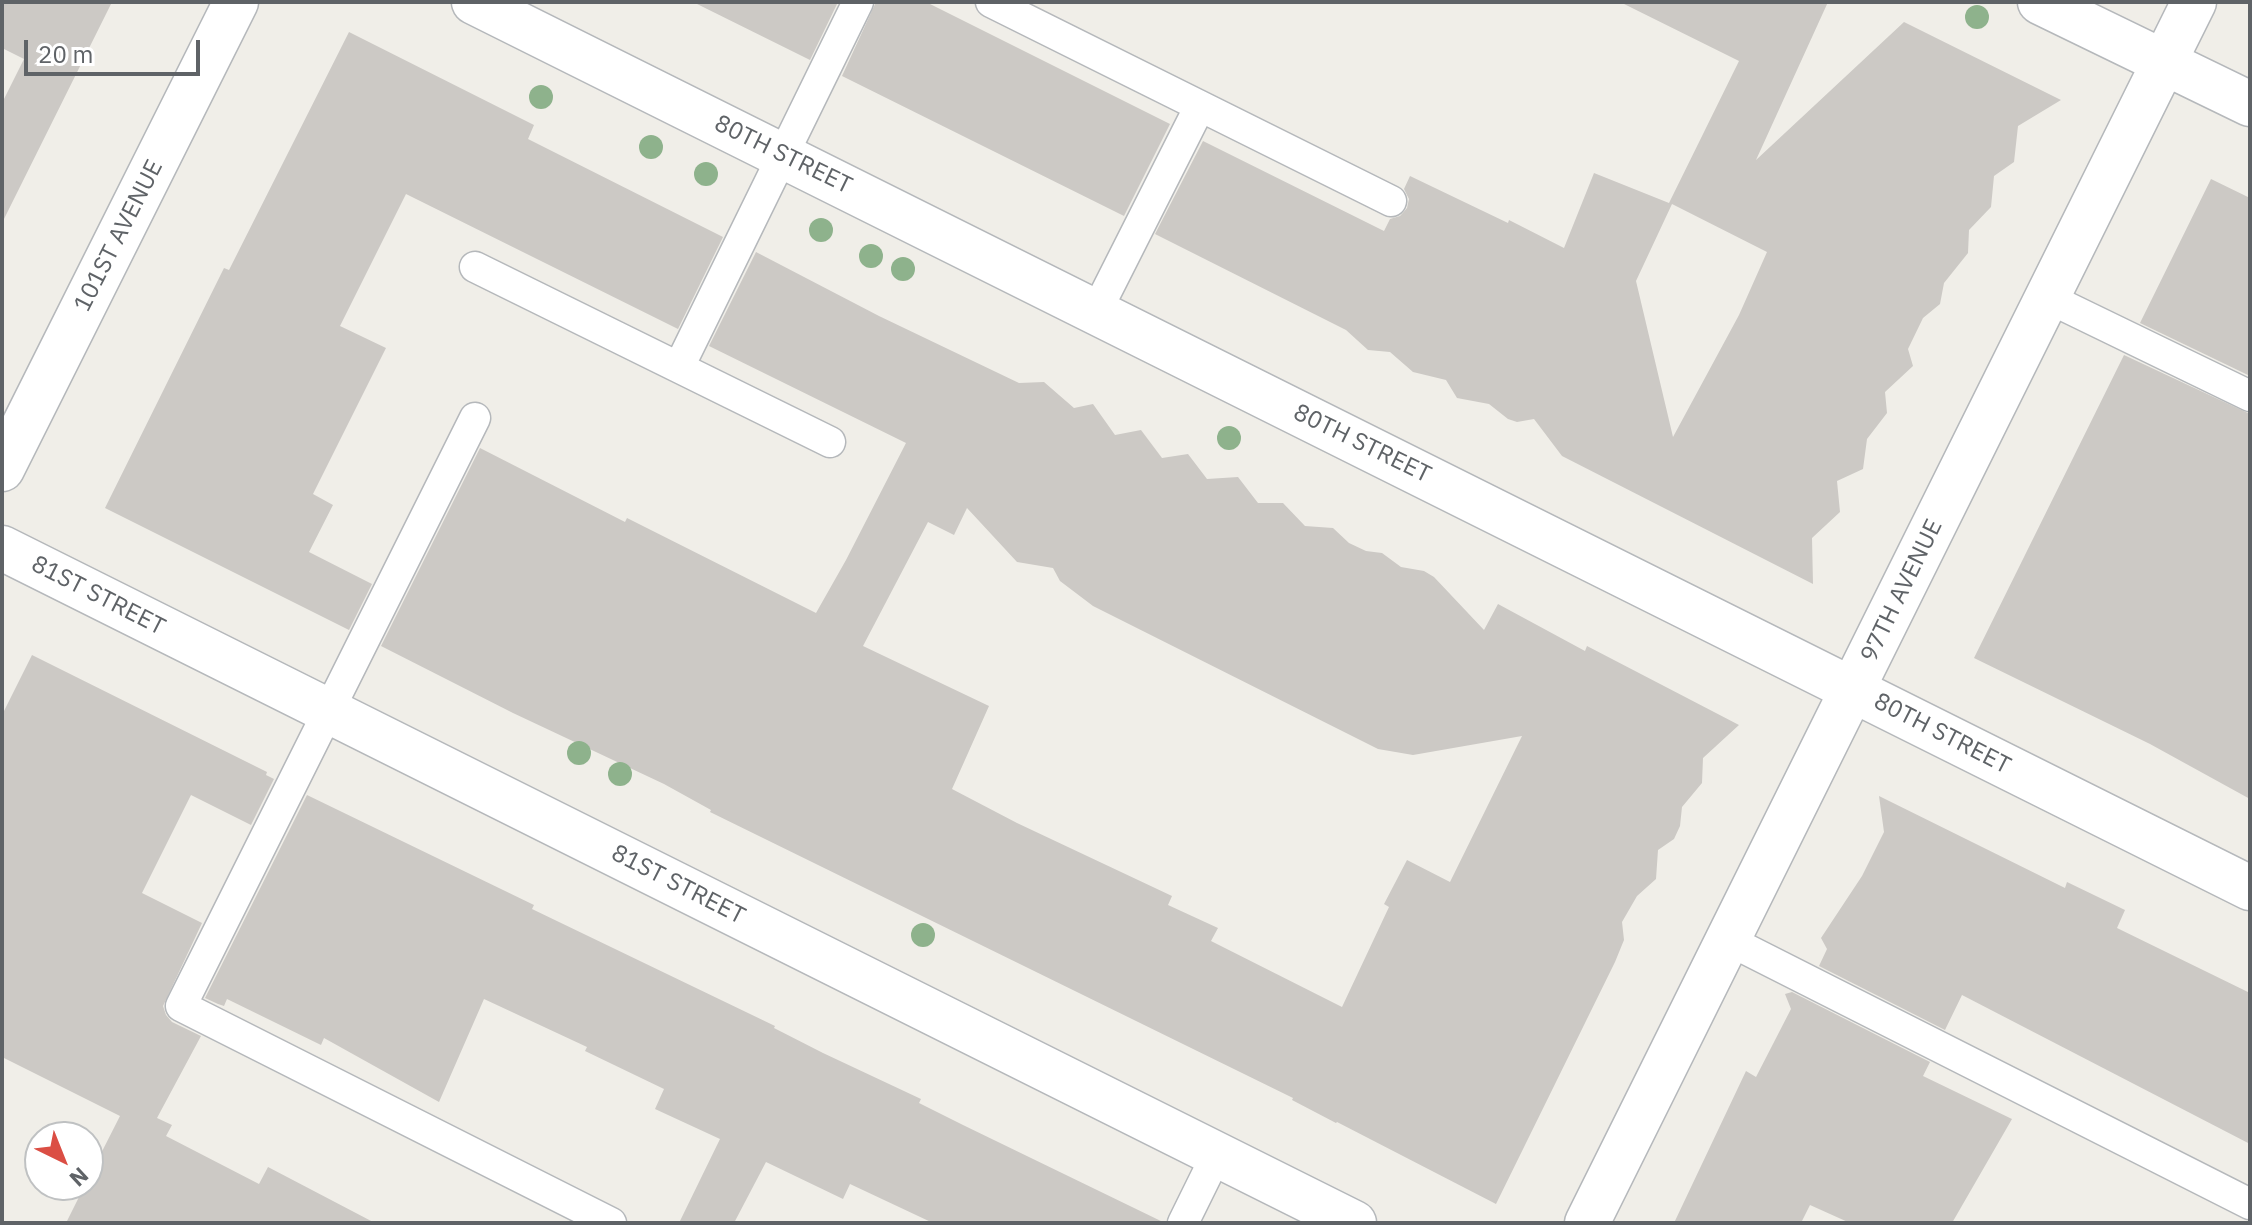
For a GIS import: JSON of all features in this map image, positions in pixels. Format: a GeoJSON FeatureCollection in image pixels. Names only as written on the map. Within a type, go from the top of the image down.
{"type":"FeatureCollection","features":[{"type":"Feature","properties":{"kind":"street","name":"101ST AVENUE"},"geometry":{"type":"LineString","coordinates":[[2,469],[236,2]]}},
{"type":"Feature","properties":{"kind":"street","name":"80TH STREET"},"geometry":{"type":"LineString","coordinates":[[474,2],[2250,888]]}},
{"type":"Feature","properties":{"kind":"street"},"geometry":{"type":"LineString","coordinates":[[2040,2],[2250,104]]}},
{"type":"Feature","properties":{"kind":"street","name":"97TH AVENUE"},"geometry":{"type":"LineString","coordinates":[[1587,1223],[2194,2]]}},
{"type":"Feature","properties":{"kind":"street","name":"81ST STREET"},"geometry":{"type":"LineString","coordinates":[[2,548],[1354,1223]]}},
{"type":"Feature","properties":{"kind":"lane"},"geometry":{"type":"LineString","coordinates":[[679,367],[858,2]]}},
{"type":"Feature","properties":{"kind":"lane"},"geometry":{"type":"LineString","coordinates":[[991,2],[1391,201]]}},
{"type":"Feature","properties":{"kind":"lane"},"geometry":{"type":"LineString","coordinates":[[1096,312],[1200,106]]}},
{"type":"Feature","properties":{"kind":"lane"},"geometry":{"type":"LineString","coordinates":[[475,267],[830,442]]}},
{"type":"Feature","properties":{"kind":"lane"},"geometry":{"type":"LineString","coordinates":[[2048,298],[2250,396]]}},
{"type":"Feature","properties":{"kind":"lane"},"geometry":{"type":"LineString","coordinates":[[475,418],[181,1006],[611,1223]]}},
{"type":"Feature","properties":{"kind":"lane"},"geometry":{"type":"LineString","coordinates":[[1728,940],[2250,1204]]}},
{"type":"Feature","properties":{"kind":"lane"},"geometry":{"type":"LineString","coordinates":[[1183,1223],[1217,1154]]}},
{"type":"Feature","properties":{"kind":"building"},"geometry":{"type":"Polygon","coordinates":[[[2,2],[112,2],[2,223],[2,103],[24,59],[2,48],[2,2]]]}},
{"type":"Feature","properties":{"kind":"building"},"geometry":{"type":"Polygon","coordinates":[[[693,2],[838,2],[810,60],[693,2]]]}},
{"type":"Feature","properties":{"kind":"building"},"geometry":{"type":"Polygon","coordinates":[[[876,2],[926,2],[1170,124],[1124,216],[842,76],[876,2]]]}},
{"type":"Feature","properties":{"kind":"building"},"geometry":{"type":"Polygon","coordinates":[[[1620,2],[1828,2],[1756,160],[1904,22],[2061,100],[2018,126],[2014,162],[1994,176],[1991,207],[1969,230],[1968,253],[1944,283],[1940,304],[1923,318],[1908,349],[1913,366],[1885,392],[1887,413],[1867,439],[1863,469],[1837,481],[1840,512],[1812,538],[1813,584],[1562,456],[1534,419],[1517,422],[1489,404],[1457,398],[1446,380],[1413,372],[1390,352],[1368,350],[1346,330],[1155,234],[1203,141],[1384,231],[1390,219],[1400,216],[1407,208],[1409,199],[1404,189],[1410,176],[1564,248],[1594,173],[1669,203],[1739,61],[1620,2]],[[1672,204],[1636,281],[1673,437],[1739,315],[1767,252],[1672,204]]]}},
{"type":"Feature","properties":{"kind":"building"},"geometry":{"type":"Polygon","coordinates":[[[349,32],[534,125],[528,139],[723,237],[678,329],[406,194],[340,326],[386,348],[313,494],[333,505],[309,552],[372,584],[349,630],[105,508],[224,268],[229,270],[349,32]]]}},
{"type":"Feature","properties":{"kind":"building"},"geometry":{"type":"Polygon","coordinates":[[[2211,179],[2250,198],[2250,376],[2140,323],[2211,179]]]}},
{"type":"Feature","properties":{"kind":"building"},"geometry":{"type":"Polygon","coordinates":[[[756,252],[879,316],[1019,383],[1044,382],[1074,408],[1093,404],[1115,435],[1141,430],[1162,458],[1188,454],[1207,479],[1238,477],[1258,503],[1283,503],[1305,526],[1333,528],[1349,543],[1366,551],[1382,553],[1401,567],[1424,571],[1434,577],[1484,630],[1498,604],[1585,651],[1587,646],[1739,725],[1703,758],[1702,783],[1682,807],[1680,826],[1674,839],[1658,850],[1656,879],[1637,896],[1622,922],[1624,940],[1615,962],[1496,1204],[1293,1098],[710,812],[664,784],[381,646],[480,448],[625,522],[627,518],[816,613],[906,443],[709,346],[756,252]],[[967,508],[954,535],[928,522],[863,646],[989,706],[952,789],[1172,896],[1168,905],[1218,928],[1211,941],[1342,1007],[1389,907],[1384,904],[1407,860],[1450,882],[1522,736],[1413,755],[1378,749],[1093,606],[1060,581],[1053,568],[1017,562],[967,508]]]}},
{"type":"Feature","properties":{"kind":"building"},"geometry":{"type":"Polygon","coordinates":[[[2124,355],[2250,414],[2250,799],[2150,744],[1974,658],[2124,355]]]}},
{"type":"Feature","properties":{"kind":"building"},"geometry":{"type":"Polygon","coordinates":[[[32,655],[267,772],[266,775],[274,779],[251,825],[191,795],[142,893],[202,923],[163,1006],[172,1022],[201,1036],[157,1118],[172,1125],[166,1136],[259,1184],[268,1167],[375,1223],[66,1223],[77,1201],[104,1201],[104,1148],[120,1116],[2,1057],[2,715],[32,655]]]}},
{"type":"Feature","properties":{"kind":"building"},"geometry":{"type":"Polygon","coordinates":[[[307,795],[534,905],[532,909],[775,1026],[823,1053],[921,1099],[919,1103],[1165,1223],[933,1223],[850,1184],[843,1199],[766,1162],[734,1223],[679,1223],[720,1139],[655,1109],[664,1089],[585,1051],[587,1047],[484,999],[439,1102],[324,1038],[321,1045],[227,999],[224,1006],[205,998],[307,795]]]}},
{"type":"Feature","properties":{"kind":"building"},"geometry":{"type":"Polygon","coordinates":[[[1879,796],[2065,888],[2067,882],[2125,910],[2117,928],[2250,993],[2250,1144],[1962,995],[1945,1030],[1819,966],[1827,949],[1821,938],[1862,876],[1884,832],[1879,796]]]}},
{"type":"Feature","properties":{"kind":"building"},"geometry":{"type":"Polygon","coordinates":[[[1792,992],[1930,1062],[1923,1076],[2012,1119],[1952,1223],[1850,1223],[1810,1205],[1801,1223],[1674,1223],[1746,1071],[1756,1077],[1791,1009],[1785,994],[1792,992]]]}}]}
